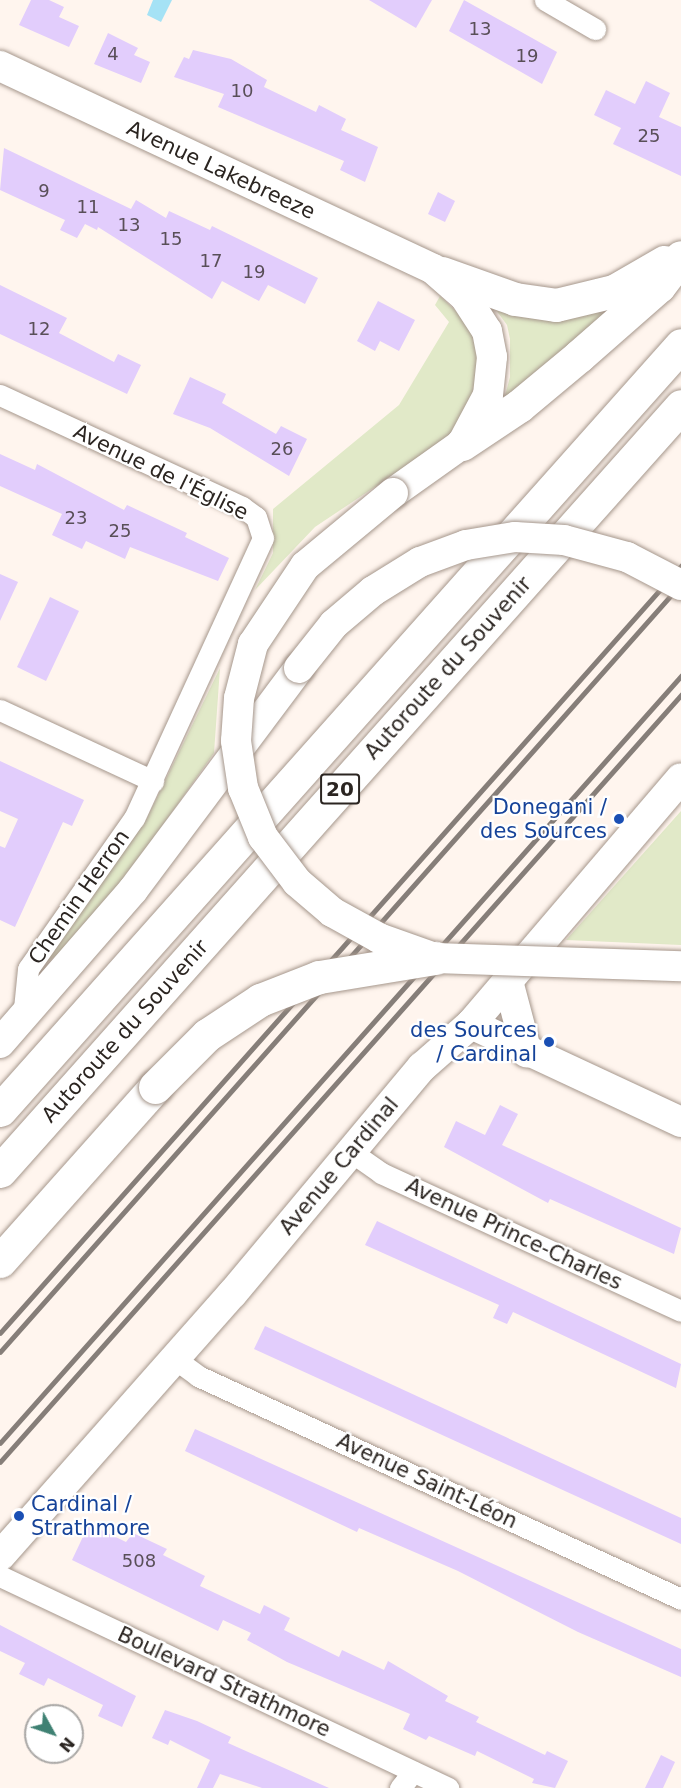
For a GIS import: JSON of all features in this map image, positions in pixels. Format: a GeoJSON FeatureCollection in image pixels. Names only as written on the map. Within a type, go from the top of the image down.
{"type":"FeatureCollection","features":[{"type":"Feature","properties":{"kind":"highway"},"geometry":{"type":"LineString","coordinates":[[442,273],[527,302],[570,304],[614,291],[681,252]]}},
{"type":"Feature","properties":{"kind":"highway"},"geometry":{"type":"LineString","coordinates":[[462,444],[519,406],[579,356],[659,286],[681,257]]}},
{"type":"Feature","properties":{"kind":"highway","name":"Autoroute du Souvenir"},"geometry":{"type":"LineString","coordinates":[[0,1110],[681,345]]}},
{"type":"Feature","properties":{"kind":"highway","name":"Autoroute du Souvenir"},"geometry":{"type":"LineString","coordinates":[[0,1171],[681,406]]}},
{"type":"Feature","properties":{"kind":"highway"},"geometry":{"type":"LineString","coordinates":[[0,1262],[155,1087],[207,1035],[260,1000],[327,975],[435,958]]}},
{"type":"Feature","properties":{"kind":"main road","name":"Avenue Lakebreeze"},"geometry":{"type":"LineString","coordinates":[[0,66],[442,273]]}},
{"type":"Feature","properties":{"kind":"main road"},"geometry":{"type":"LineString","coordinates":[[442,273],[482,319],[492,357],[489,395],[462,444],[393,493],[316,555],[265,620],[243,676],[236,749],[243,788],[263,837],[297,882],[348,922],[435,958],[681,966]]}},
{"type":"Feature","properties":{"kind":"main road"},"geometry":{"type":"LineString","coordinates":[[0,1043],[133,890],[334,624],[373,591],[420,562],[473,544],[515,537],[578,543],[641,562],[681,585]]}},
{"type":"Feature","properties":{"kind":"main road","name":"Avenue Cardinal"},"geometry":{"type":"LineString","coordinates":[[0,1556],[175,1359],[430,1058],[471,1024],[681,778]]}},
{"type":"Feature","properties":{"kind":"main road"},"geometry":{"type":"LineString","coordinates":[[508,981],[527,1053]]}},
{"type":"Feature","properties":{"kind":"main road"},"geometry":{"type":"LineString","coordinates":[[471,1024],[527,1053],[681,1122]]}},
{"type":"Feature","properties":{"kind":"street"},"geometry":{"type":"LineString","coordinates":[[545,0],[595,29]]}},
{"type":"Feature","properties":{"kind":"street","name":"Avenue de l'Église"},"geometry":{"type":"LineString","coordinates":[[0,395],[242,507],[260,525],[263,538],[258,556],[153,781]]}},
{"type":"Feature","properties":{"kind":"street"},"geometry":{"type":"LineString","coordinates":[[0,710],[153,781]]}},
{"type":"Feature","properties":{"kind":"street","name":"Chemin Herron"},"geometry":{"type":"LineString","coordinates":[[23,1018],[28,969],[117,846],[153,781]]}},
{"type":"Feature","properties":{"kind":"street","name":"Avenue Prince-Charles"},"geometry":{"type":"LineString","coordinates":[[350,1151],[381,1173],[681,1311]]}},
{"type":"Feature","properties":{"kind":"street","name":"Avenue Saint-Léon"},"geometry":{"type":"LineString","coordinates":[[175,1359],[198,1376],[681,1599]]}},
{"type":"Feature","properties":{"kind":"street","name":"Boulevard Strathmore"},"geometry":{"type":"LineString","coordinates":[[0,1576],[406,1780],[448,1788]]}},
{"type":"Feature","properties":{"kind":"green space"},"geometry":{"type":"Polygon","coordinates":[[[440,296],[460,315],[477,343],[478,389],[451,436],[315,527],[255,590],[273,553],[273,509],[399,405],[449,322],[435,305],[440,296]]]}},
{"type":"Feature","properties":{"kind":"green space"},"geometry":{"type":"Polygon","coordinates":[[[488,299],[609,305],[616,314],[501,411],[510,377],[510,339],[507,325],[488,299]]]}},
{"type":"Feature","properties":{"kind":"green space"},"geometry":{"type":"Polygon","coordinates":[[[220,668],[214,753],[114,894],[62,951],[39,968],[145,822],[220,668]]]}},
{"type":"Feature","properties":{"kind":"green space"},"geometry":{"type":"Polygon","coordinates":[[[681,811],[681,945],[566,940],[681,811]]]}},
{"type":"Feature","properties":{"kind":"water"},"geometry":{"type":"Polygon","coordinates":[[[153,0],[172,0],[161,22],[147,15],[153,0]]]}},
{"type":"Feature","properties":{"kind":"building"},"geometry":{"type":"Polygon","coordinates":[[[31,0],[49,0],[64,7],[59,17],[79,26],[69,47],[19,25],[31,0]]]}},
{"type":"Feature","properties":{"kind":"building"},"geometry":{"type":"Polygon","coordinates":[[[369,0],[432,0],[416,28],[369,0]]]}},
{"type":"Feature","properties":{"kind":"building"},"geometry":{"type":"Polygon","coordinates":[[[464,0],[557,52],[542,84],[449,31],[464,0]]]}},
{"type":"Feature","properties":{"kind":"building"},"geometry":{"type":"Polygon","coordinates":[[[108,33],[138,48],[134,55],[150,62],[141,83],[94,64],[108,33]]]}},
{"type":"Feature","properties":{"kind":"building"},"geometry":{"type":"Polygon","coordinates":[[[193,50],[231,59],[267,80],[264,87],[316,112],[319,105],[346,119],[341,130],[378,147],[365,182],[340,170],[344,161],[218,107],[224,94],[174,77],[184,57],[189,59],[193,50]]]}},
{"type":"Feature","properties":{"kind":"building"},"geometry":{"type":"Polygon","coordinates":[[[646,81],[670,93],[659,117],[681,127],[681,176],[613,144],[621,128],[594,115],[606,90],[635,104],[646,81]]]}},
{"type":"Feature","properties":{"kind":"building"},"geometry":{"type":"Polygon","coordinates":[[[4,148],[131,209],[136,200],[166,218],[169,211],[210,230],[212,226],[318,278],[305,304],[268,285],[259,301],[222,281],[212,299],[98,227],[97,230],[85,224],[77,238],[60,230],[65,220],[0,190],[4,148]]]}},
{"type":"Feature","properties":{"kind":"building"},"geometry":{"type":"Polygon","coordinates":[[[438,192],[455,201],[445,222],[428,214],[438,192]]]}},
{"type":"Feature","properties":{"kind":"building"},"geometry":{"type":"Polygon","coordinates":[[[0,285],[67,318],[59,333],[114,362],[118,354],[141,365],[127,394],[0,334],[0,285]]]}},
{"type":"Feature","properties":{"kind":"building"},"geometry":{"type":"Polygon","coordinates":[[[378,301],[415,320],[399,351],[380,341],[375,351],[357,341],[378,301]]]}},
{"type":"Feature","properties":{"kind":"building"},"geometry":{"type":"Polygon","coordinates":[[[190,377],[226,394],[222,403],[276,434],[281,426],[307,439],[289,476],[210,428],[173,414],[190,377]]]}},
{"type":"Feature","properties":{"kind":"building"},"geometry":{"type":"Polygon","coordinates":[[[0,454],[35,470],[37,464],[124,510],[127,505],[187,533],[185,537],[229,558],[218,581],[130,547],[125,559],[86,541],[82,549],[52,535],[62,514],[0,486],[0,454]]]}},
{"type":"Feature","properties":{"kind":"building"},"geometry":{"type":"Polygon","coordinates":[[[0,574],[18,582],[0,621],[0,574]]]}},
{"type":"Feature","properties":{"kind":"building"},"geometry":{"type":"Polygon","coordinates":[[[50,597],[79,611],[46,681],[17,667],[50,597]]]}},
{"type":"Feature","properties":{"kind":"building"},"geometry":{"type":"Polygon","coordinates":[[[0,761],[84,800],[72,826],[63,822],[15,927],[0,920],[0,846],[5,848],[18,819],[0,811],[0,761]]]}},
{"type":"Feature","properties":{"kind":"building"},"geometry":{"type":"Polygon","coordinates":[[[500,1105],[518,1114],[502,1145],[681,1228],[674,1254],[550,1199],[548,1203],[444,1147],[456,1121],[485,1135],[500,1105]]]}},
{"type":"Feature","properties":{"kind":"building"},"geometry":{"type":"Polygon","coordinates":[[[377,1221],[681,1364],[676,1388],[513,1312],[507,1324],[493,1318],[499,1305],[365,1245],[377,1221]]]}},
{"type":"Feature","properties":{"kind":"building"},"geometry":{"type":"Polygon","coordinates":[[[265,1326],[681,1518],[681,1544],[254,1349],[265,1326]]]}},
{"type":"Feature","properties":{"kind":"building"},"geometry":{"type":"Polygon","coordinates":[[[195,1429],[681,1649],[681,1677],[578,1632],[458,1571],[359,1528],[357,1532],[185,1451],[195,1429]]]}},
{"type":"Feature","properties":{"kind":"building"},"geometry":{"type":"Polygon","coordinates":[[[89,1524],[126,1542],[133,1533],[167,1549],[163,1555],[205,1576],[200,1586],[260,1614],[264,1605],[290,1618],[284,1630],[339,1657],[342,1650],[384,1670],[388,1661],[448,1696],[445,1701],[479,1717],[476,1722],[545,1755],[547,1751],[568,1761],[555,1788],[532,1783],[534,1779],[477,1751],[475,1756],[429,1736],[426,1740],[403,1729],[410,1714],[287,1662],[247,1640],[251,1633],[223,1620],[218,1631],[72,1560],[89,1524]]]}},
{"type":"Feature","properties":{"kind":"building"},"geometry":{"type":"Polygon","coordinates":[[[0,1625],[136,1696],[122,1727],[98,1716],[103,1705],[48,1678],[44,1686],[19,1674],[25,1663],[0,1651],[0,1625]]]}},
{"type":"Feature","properties":{"kind":"building"},"geometry":{"type":"Polygon","coordinates":[[[165,1710],[197,1721],[231,1737],[228,1743],[329,1788],[262,1788],[220,1774],[213,1788],[197,1788],[210,1760],[170,1740],[168,1745],[152,1738],[165,1710]]]}},
{"type":"Feature","properties":{"kind":"building"},"geometry":{"type":"Polygon","coordinates":[[[661,1755],[675,1762],[663,1788],[645,1788],[661,1755]]]}},
{"type":"Feature","properties":{"kind":"railway"},"geometry":{"type":"LineString","coordinates":[[0,1333],[681,566]]}},
{"type":"Feature","properties":{"kind":"railway"},"geometry":{"type":"LineString","coordinates":[[0,1352],[681,584]]}},
{"type":"Feature","properties":{"kind":"railway"},"geometry":{"type":"LineString","coordinates":[[0,1443],[681,676]]}},
{"type":"Feature","properties":{"kind":"railway"},"geometry":{"type":"LineString","coordinates":[[0,1462],[681,695]]}},
{"type":"Feature","properties":{"kind":"place","name":"Donegani / des Sources"},"geometry":{"type":"Point","coordinates":[619,819]}},
{"type":"Feature","properties":{"kind":"place","name":"des Sources / Cardinal"},"geometry":{"type":"Point","coordinates":[549,1042]}},
{"type":"Feature","properties":{"kind":"place","name":"Cardinal / Strathmore"},"geometry":{"type":"Point","coordinates":[19,1516]}}]}
